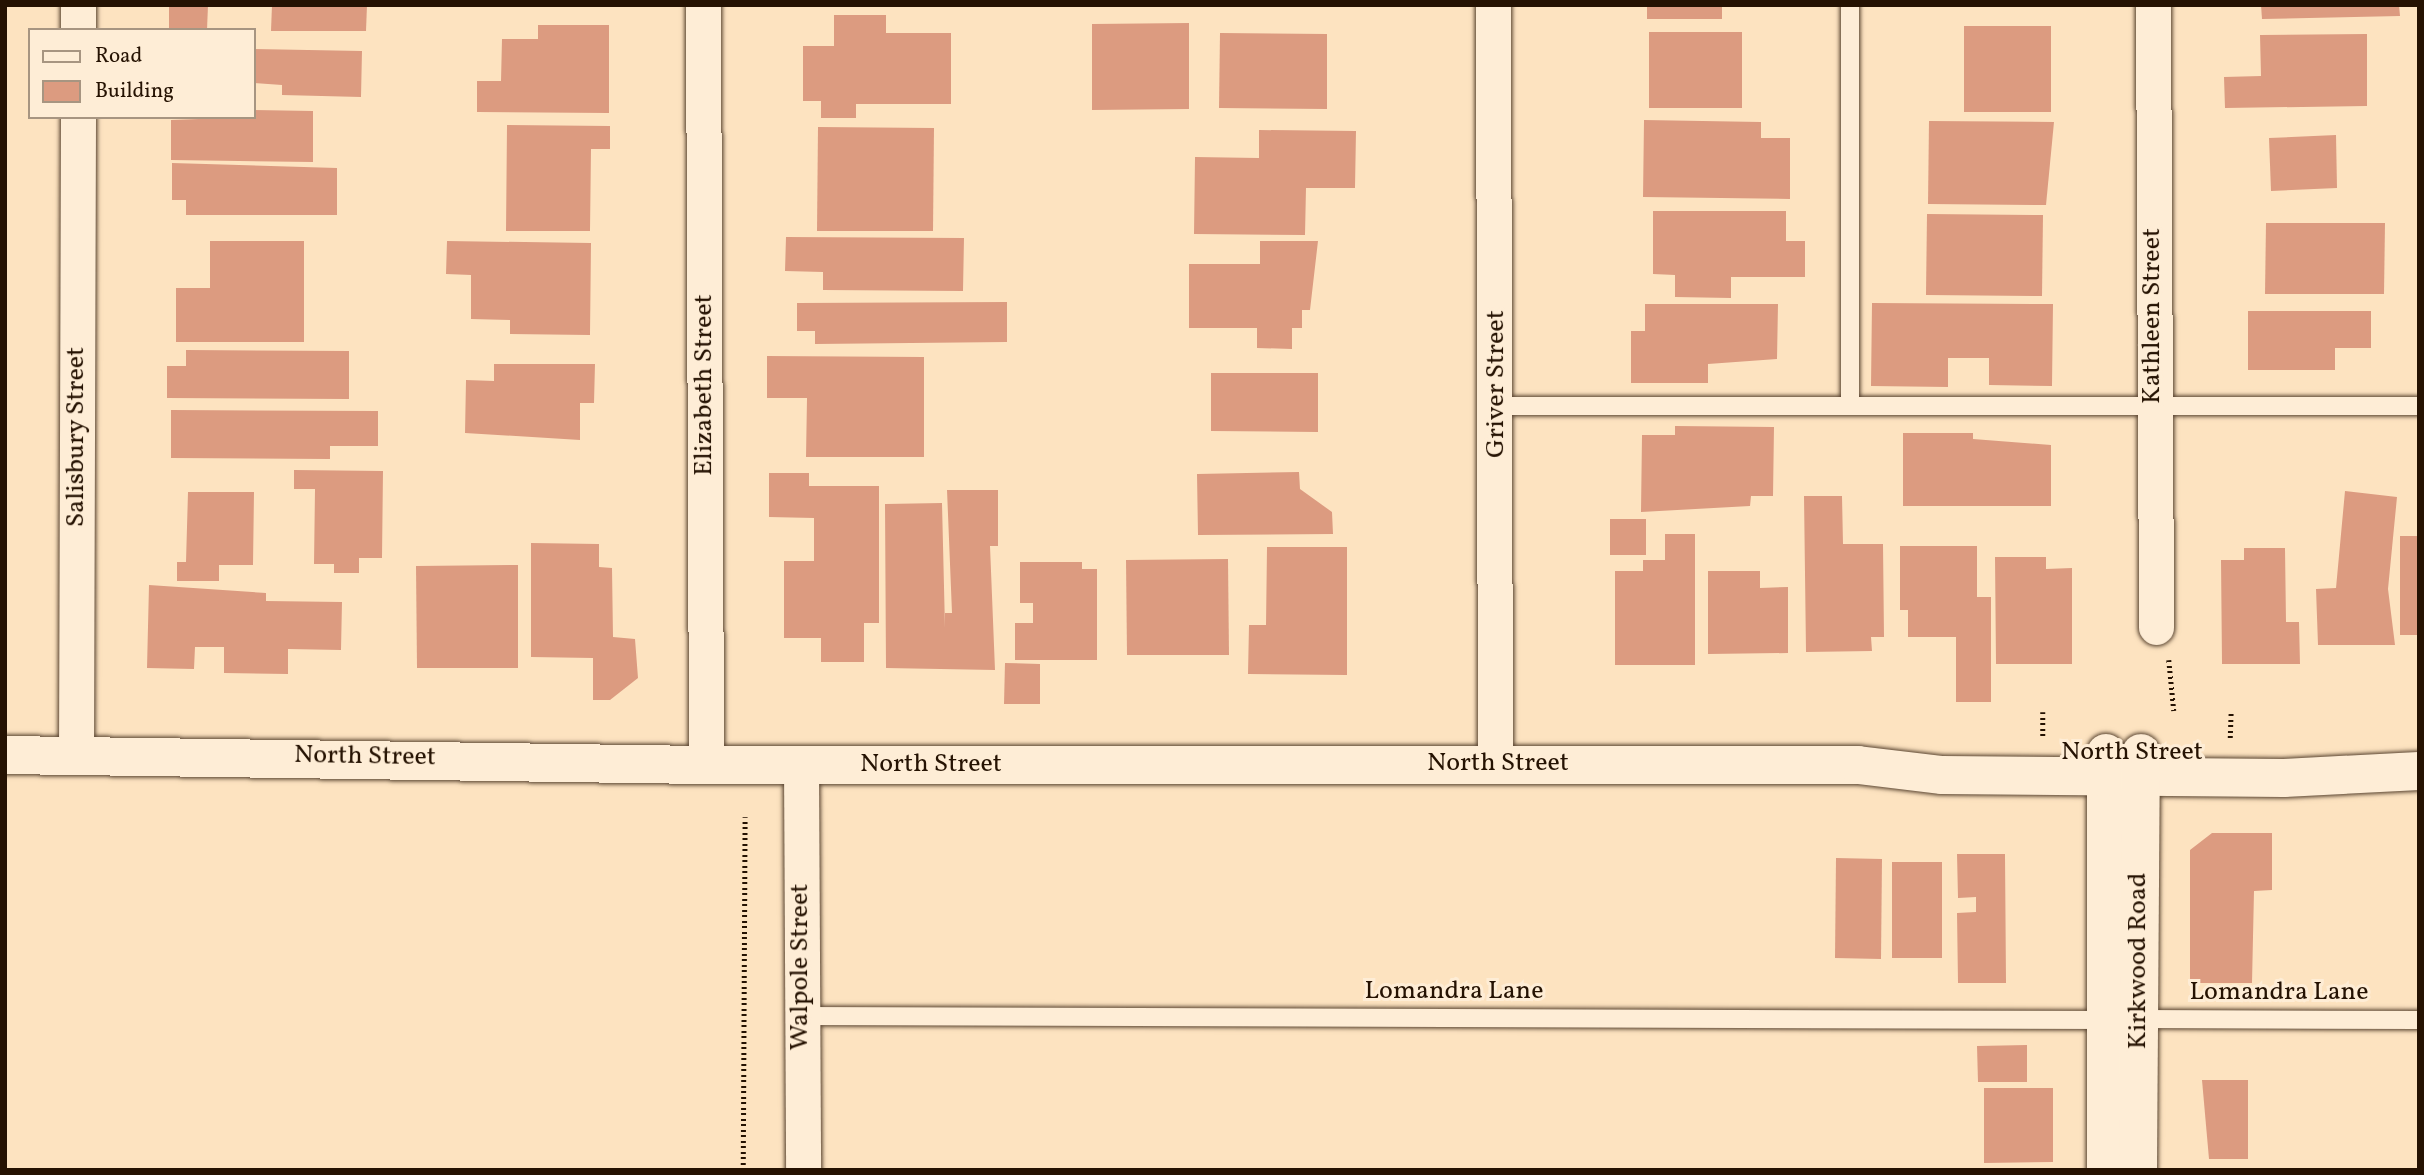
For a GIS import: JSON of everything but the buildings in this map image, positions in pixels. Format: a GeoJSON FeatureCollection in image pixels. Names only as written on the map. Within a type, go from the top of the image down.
{"type":"FeatureCollection","features":[{"type":"Feature","properties":{"kind":"street"},"geometry":{"type":"LineString","coordinates":[[78,5],[78,28]]}},
{"type":"Feature","properties":{"kind":"street","name":"Elizabeth Street"},"geometry":{"type":"LineString","coordinates":[[703,5],[706,765]]}},
{"type":"Feature","properties":{"kind":"street","name":"Griver Street"},"geometry":{"type":"LineString","coordinates":[[1493,5],[1498,406],[1495,764]]}},
{"type":"Feature","properties":{"kind":"street","name":"Kathleen Street"},"geometry":{"type":"LineString","coordinates":[[2153,5],[2156,627]]}},
{"type":"Feature","properties":{"kind":"street","name":"Salisbury Street"},"geometry":{"type":"LineString","coordinates":[[76,757],[78,119]]}},
{"type":"Feature","properties":{"kind":"street","name":"North Street"},"geometry":{"type":"LineString","coordinates":[[5,755],[706,765],[1858,765],[1942,775],[2290,753],[2412,771]]}},
{"type":"Feature","properties":{"kind":"street","name":"Walpole Street"},"geometry":{"type":"LineString","coordinates":[[801,765],[800,1016],[803,1170]]}},
{"type":"Feature","properties":{"kind":"street","name":"Kirkwood Road"},"geometry":{"type":"LineString","coordinates":[[2123,765],[2123,1020],[2138,1170]]}},
{"type":"Feature","properties":{"kind":"street","name":"Kirkwood Road"},"geometry":{"type":"LineString","coordinates":[[2106,1170],[2123,1020]]}},
{"type":"Feature","properties":{"kind":"lane"},"geometry":{"type":"LineString","coordinates":[[1850,5],[1850,406]]}},
{"type":"Feature","properties":{"kind":"lane"},"geometry":{"type":"LineString","coordinates":[[1498,406],[2153,403],[2419,406]]}},
{"type":"Feature","properties":{"kind":"lane","name":"Lomandra Lane"},"geometry":{"type":"LineString","coordinates":[[800,1016],[2419,1020]]}},
{"type":"Feature","properties":{"kind":"path"},"geometry":{"type":"LineString","coordinates":[[2156,627],[2174,675],[2174,711]]}},
{"type":"Feature","properties":{"kind":"path"},"geometry":{"type":"LineString","coordinates":[[743,1170],[745,817]]}}]}
